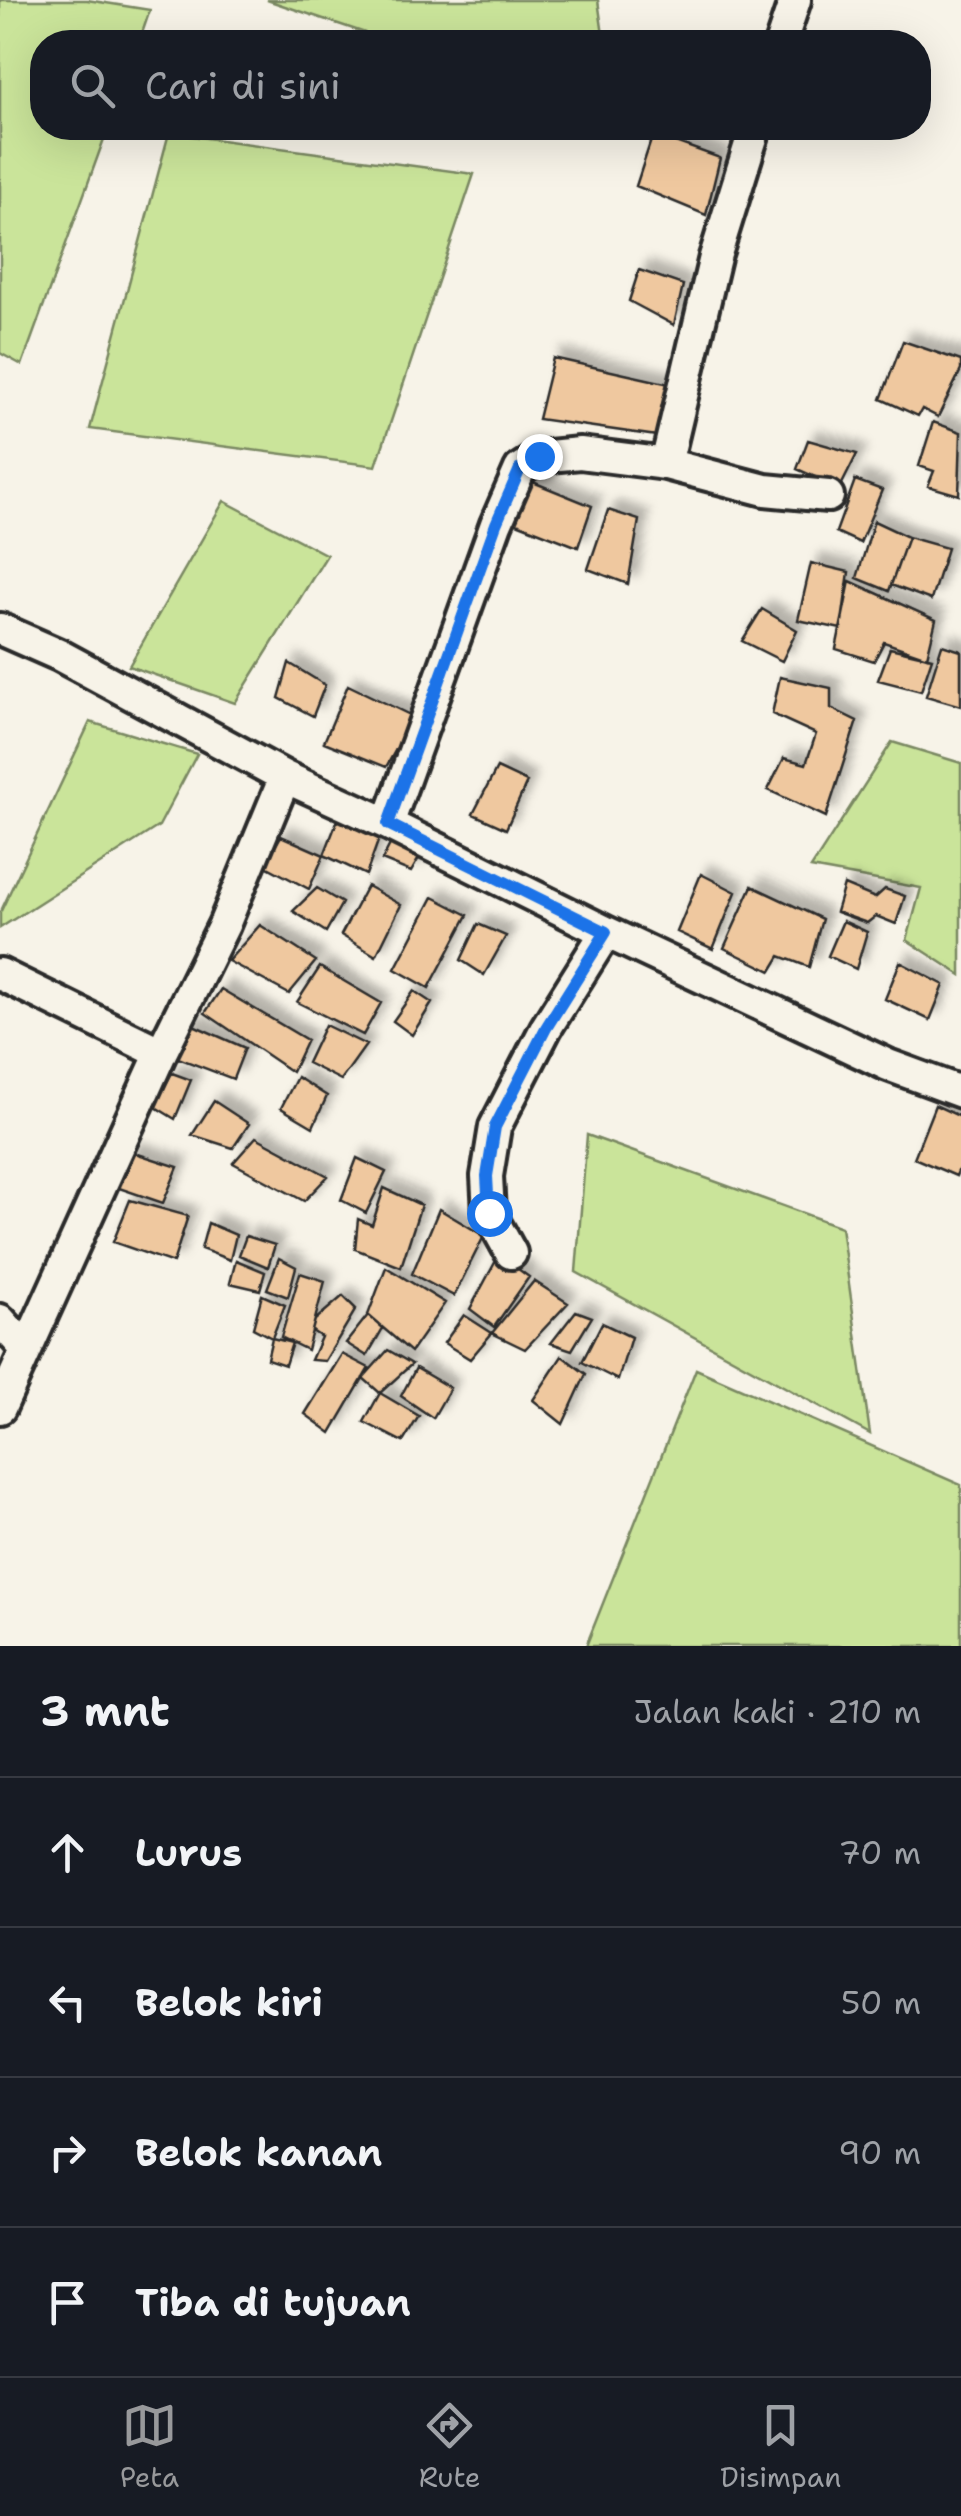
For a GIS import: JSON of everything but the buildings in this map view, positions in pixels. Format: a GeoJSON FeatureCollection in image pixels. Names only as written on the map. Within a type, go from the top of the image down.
{"type":"FeatureCollection","features":[{"type":"Feature","properties":{"kind":"street"},"geometry":{"type":"LineString","coordinates":[[785,30],[794,0]]}},
{"type":"Feature","properties":{"kind":"street"},"geometry":{"type":"LineString","coordinates":[[666,464],[714,258],[751,140]]}},
{"type":"Feature","properties":{"kind":"street"},"geometry":{"type":"LineString","coordinates":[[388,824],[496,524],[520,469],[539,456],[580,452],[666,464],[764,490],[828,496]]}},
{"type":"Feature","properties":{"kind":"street"},"geometry":{"type":"LineString","coordinates":[[0,630],[60,655],[285,777],[606,932],[888,1065],[961,1092]]}},
{"type":"Feature","properties":{"kind":"street"},"geometry":{"type":"LineString","coordinates":[[0,1408],[161,1053],[224,926],[285,777]]}},
{"type":"Feature","properties":{"kind":"street"},"geometry":{"type":"LineString","coordinates":[[511,1253],[489,1213],[487,1176],[495,1127],[546,1028],[606,932]]}},
{"type":"Feature","properties":{"kind":"street"},"geometry":{"type":"LineString","coordinates":[[0,974],[161,1053]]}},
{"type":"Feature","properties":{"kind":"street"},"geometry":{"type":"LineString","coordinates":[[0,1320],[26,1348]]}},
{"type":"Feature","properties":{"kind":"green space"},"geometry":{"type":"Polygon","coordinates":[[[0,0],[87,0],[150,10],[143,30],[30,30],[30,140],[104,140],[22,365],[0,353],[0,0]]]}},
{"type":"Feature","properties":{"kind":"green space"},"geometry":{"type":"Polygon","coordinates":[[[267,0],[598,0],[602,30],[356,30],[267,0]]]}},
{"type":"Feature","properties":{"kind":"green space"},"geometry":{"type":"Polygon","coordinates":[[[167,140],[221,140],[474,174],[376,466],[90,429],[167,140]]]}},
{"type":"Feature","properties":{"kind":"green space"},"geometry":{"type":"Polygon","coordinates":[[[224,501],[327,555],[235,703],[129,666],[224,501]]]}},
{"type":"Feature","properties":{"kind":"green space"},"geometry":{"type":"Polygon","coordinates":[[[90,722],[197,754],[159,826],[0,928],[0,913],[90,722]]]}},
{"type":"Feature","properties":{"kind":"green space"},"geometry":{"type":"Polygon","coordinates":[[[892,742],[961,763],[961,975],[907,940],[921,888],[811,868],[892,742]]]}},
{"type":"Feature","properties":{"kind":"green space"},"geometry":{"type":"Polygon","coordinates":[[[587,1135],[841,1227],[870,1434],[576,1272],[587,1135]]]}},
{"type":"Feature","properties":{"kind":"green space"},"geometry":{"type":"Polygon","coordinates":[[[696,1369],[961,1485],[961,1646],[586,1646],[696,1369]]]}},
{"type":"Feature","properties":{"kind":"route"},"geometry":{"type":"LineString","coordinates":[[489,1213],[487,1176],[495,1127],[546,1028],[606,932],[388,824],[496,524],[520,469],[539,456]]}}]}
